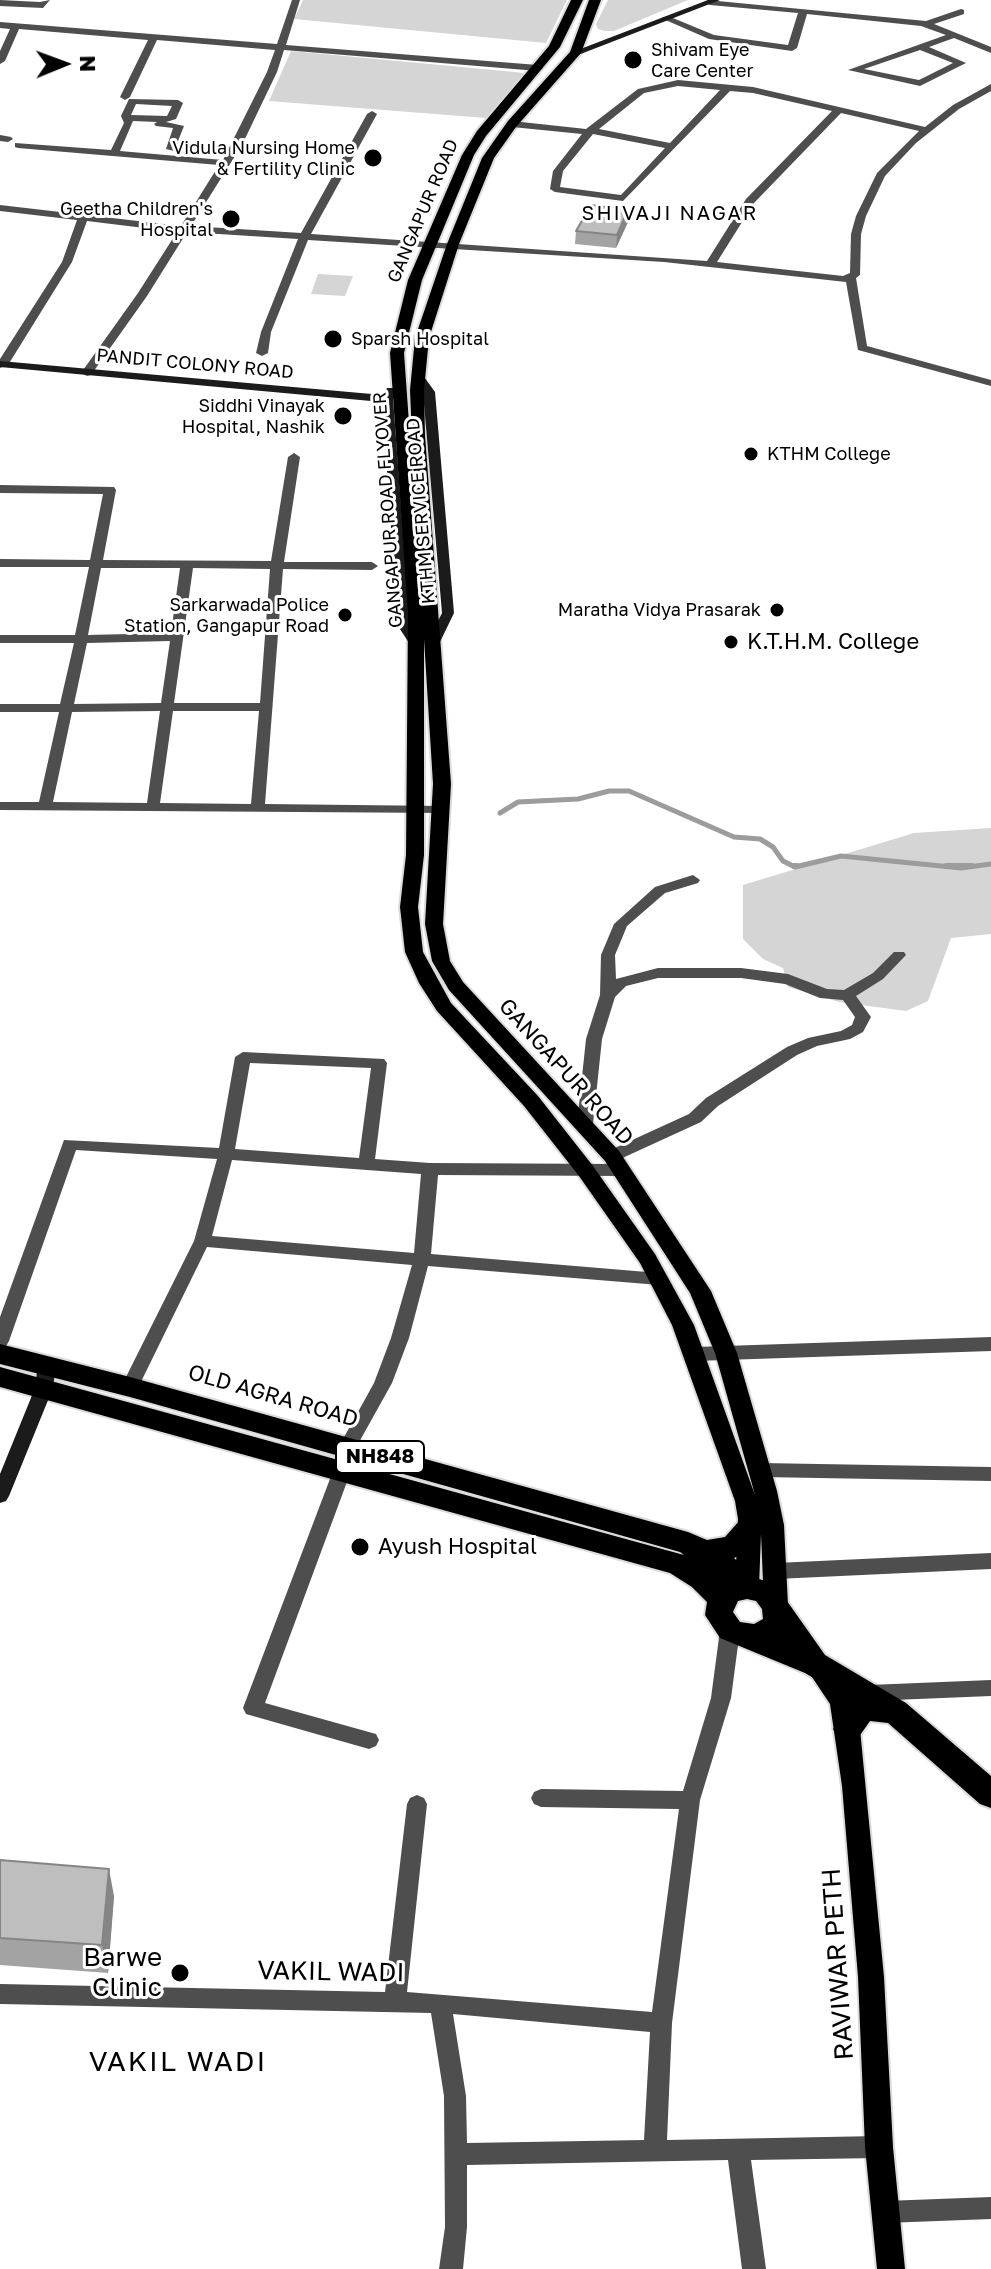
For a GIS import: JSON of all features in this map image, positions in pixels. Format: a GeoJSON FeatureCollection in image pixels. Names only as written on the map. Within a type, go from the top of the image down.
{"type":"FeatureCollection","features":[{"type":"Feature","properties":{"kind":"highway","name":"OLD AGRA ROAD"},"geometry":{"type":"LineString","coordinates":[[0,1354],[45,1376],[345,1459],[688,1543],[719,1562],[734,1593]]}},
{"type":"Feature","properties":{"kind":"highway","name":"OLD AGRA ROAD"},"geometry":{"type":"LineString","coordinates":[[0,1377],[45,1376],[130,1387],[345,1459],[678,1564],[734,1593]]}},
{"type":"Feature","properties":{"kind":"highway"},"geometry":{"type":"LineString","coordinates":[[702,1552],[722,1551],[735,1545],[750,1528]]}},
{"type":"Feature","properties":{"kind":"highway","name":"NH848"},"geometry":{"type":"LineString","coordinates":[[734,1593],[765,1592],[815,1664]]}},
{"type":"Feature","properties":{"kind":"highway"},"geometry":{"type":"LineString","coordinates":[[734,1593],[719,1615],[734,1632],[758,1636],[773,1627],[777,1620],[776,1605]]}},
{"type":"Feature","properties":{"kind":"highway","name":"NH848"},"geometry":{"type":"LineString","coordinates":[[734,1632],[815,1664],[896,1712],[991,1795]]}},
{"type":"Feature","properties":{"kind":"highway"},"geometry":{"type":"LineString","coordinates":[[848,1729],[863,1708],[896,1712]]}},
{"type":"Feature","properties":{"kind":"main road","name":"GANGAPUR ROAD"},"geometry":{"type":"LineString","coordinates":[[395,388],[403,319],[430,242],[468,155],[481,134],[554,47],[577,0]]}},
{"type":"Feature","properties":{"kind":"main road","name":"GANGAPUR ROAD"},"geometry":{"type":"LineString","coordinates":[[417,383],[422,338],[453,244],[488,158],[512,124],[575,53],[595,0]]}},
{"type":"Feature","properties":{"kind":"main road","name":"GANGAPUR ROAD FLYOVER"},"geometry":{"type":"LineString","coordinates":[[417,383],[425,644]]}},
{"type":"Feature","properties":{"kind":"main road","name":"GANGAPUR ROAD FLYOVER"},"geometry":{"type":"LineString","coordinates":[[395,388],[424,614]]}},
{"type":"Feature","properties":{"kind":"main road","name":"GANGAPUR ROAD"},"geometry":{"type":"LineString","coordinates":[[425,644],[409,907],[414,952],[428,983],[444,1007],[531,1101],[586,1171],[659,1279],[695,1354],[746,1501],[750,1528],[734,1593]]}},
{"type":"Feature","properties":{"kind":"main road","name":"GANGAPUR ROAD"},"geometry":{"type":"LineString","coordinates":[[425,644],[442,810],[434,924],[441,961],[456,986],[585,1124],[616,1163],[700,1291],[726,1353],[761,1470],[772,1525],[776,1605]]}},
{"type":"Feature","properties":{"kind":"main road","name":"RAVIWAR PETH"},"geometry":{"type":"LineString","coordinates":[[815,1664],[841,1701],[848,1729],[871,1977],[879,2147],[891,2269]]}},
{"type":"Feature","properties":{"kind":"street"},"geometry":{"type":"LineString","coordinates":[[87,373],[143,294],[225,163],[260,96],[296,0]]}},
{"type":"Feature","properties":{"kind":"street"},"geometry":{"type":"LineString","coordinates":[[575,53],[713,1],[926,24],[991,50]]}},
{"type":"Feature","properties":{"kind":"street"},"geometry":{"type":"LineString","coordinates":[[0,3],[44,3]]}},
{"type":"Feature","properties":{"kind":"street"},"geometry":{"type":"LineString","coordinates":[[33,19],[44,3]]}},
{"type":"Feature","properties":{"kind":"street"},"geometry":{"type":"LineString","coordinates":[[665,18],[712,37],[792,48],[803,11]]}},
{"type":"Feature","properties":{"kind":"street"},"geometry":{"type":"LineString","coordinates":[[926,24],[961,12]]}},
{"type":"Feature","properties":{"kind":"street"},"geometry":{"type":"LineString","coordinates":[[0,25],[538,68]]}},
{"type":"Feature","properties":{"kind":"street"},"geometry":{"type":"LineString","coordinates":[[0,61],[16,26]]}},
{"type":"Feature","properties":{"kind":"street"},"geometry":{"type":"LineString","coordinates":[[920,47],[961,63],[920,83],[853,70],[867,65],[955,35]]}},
{"type":"Feature","properties":{"kind":"street"},"geometry":{"type":"LineString","coordinates":[[125,97],[154,37]]}},
{"type":"Feature","properties":{"kind":"street"},"geometry":{"type":"LineString","coordinates":[[729,86],[623,198],[555,189],[558,171],[590,131],[641,91],[660,84],[729,86],[926,130]]}},
{"type":"Feature","properties":{"kind":"street"},"geometry":{"type":"LineString","coordinates":[[0,208],[182,229],[430,242],[710,265],[832,279],[851,278],[855,275],[856,234],[881,175],[926,130],[956,107],[989,91]]}},
{"type":"Feature","properties":{"kind":"street"},"geometry":{"type":"LineString","coordinates":[[115,152],[132,101],[178,103],[171,119],[128,120]]}},
{"type":"Feature","properties":{"kind":"street"},"geometry":{"type":"LineString","coordinates":[[710,265],[750,201],[840,109]]}},
{"type":"Feature","properties":{"kind":"street"},"geometry":{"type":"LineString","coordinates":[[262,353],[266,332],[304,237],[372,114]]}},
{"type":"Feature","properties":{"kind":"street"},"geometry":{"type":"LineString","coordinates":[[128,120],[179,126],[169,151],[134,153]]}},
{"type":"Feature","properties":{"kind":"street"},"geometry":{"type":"LineString","coordinates":[[512,124],[590,131],[672,146]]}},
{"type":"Feature","properties":{"kind":"street"},"geometry":{"type":"LineString","coordinates":[[9,141],[225,163]]}},
{"type":"Feature","properties":{"kind":"street"},"geometry":{"type":"LineString","coordinates":[[1,364],[67,262],[83,217]]}},
{"type":"Feature","properties":{"kind":"street"},"geometry":{"type":"LineString","coordinates":[[851,278],[862,348],[991,383]]}},
{"type":"Feature","properties":{"kind":"street","name":"PANDIT COLONY ROAD"},"geometry":{"type":"LineString","coordinates":[[1,364],[87,373],[395,388]]}},
{"type":"Feature","properties":{"kind":"street","name":"KTHM SERVICE ROAD"},"geometry":{"type":"LineString","coordinates":[[395,388],[404,626],[425,644],[448,613],[429,392],[417,383]]}},
{"type":"Feature","properties":{"kind":"street"},"geometry":{"type":"LineString","coordinates":[[258,807],[277,565],[294,457]]}},
{"type":"Feature","properties":{"kind":"street"},"geometry":{"type":"LineString","coordinates":[[0,489],[110,490],[45,806]]}},
{"type":"Feature","properties":{"kind":"street"},"geometry":{"type":"LineString","coordinates":[[0,563],[372,566]]}},
{"type":"Feature","properties":{"kind":"street"},"geometry":{"type":"LineString","coordinates":[[153,807],[187,564]]}},
{"type":"Feature","properties":{"kind":"street"},"geometry":{"type":"LineString","coordinates":[[0,639],[177,637]]}},
{"type":"Feature","properties":{"kind":"street"},"geometry":{"type":"LineString","coordinates":[[0,708],[266,707]]}},
{"type":"Feature","properties":{"kind":"street"},"geometry":{"type":"LineString","coordinates":[[0,806],[442,810]]}},
{"type":"Feature","properties":{"kind":"street"},"geometry":{"type":"LineString","coordinates":[[585,1124],[594,1039],[608,995],[608,955],[621,924],[660,890],[693,880]]}},
{"type":"Feature","properties":{"kind":"street"},"geometry":{"type":"LineString","coordinates":[[608,995],[621,982],[641,975],[690,971],[788,979],[825,994],[847,995],[878,976],[899,955]]}},
{"type":"Feature","properties":{"kind":"street"},"geometry":{"type":"LineString","coordinates":[[0,1341],[70,1144],[430,1169],[586,1171],[616,1163],[695,1118],[712,1102],[792,1051],[858,1028],[863,1017],[847,995]]}},
{"type":"Feature","properties":{"kind":"street"},"geometry":{"type":"LineString","coordinates":[[130,1387],[202,1241],[226,1154],[243,1057],[379,1063],[366,1165]]}},
{"type":"Feature","properties":{"kind":"street"},"geometry":{"type":"LineString","coordinates":[[369,1740],[253,1708],[345,1459],[383,1383],[396,1349],[422,1258],[430,1169]]}},
{"type":"Feature","properties":{"kind":"street"},"geometry":{"type":"LineString","coordinates":[[202,1241],[659,1279]]}},
{"type":"Feature","properties":{"kind":"street"},"geometry":{"type":"LineString","coordinates":[[695,1354],[991,1344]]}},
{"type":"Feature","properties":{"kind":"street"},"geometry":{"type":"LineString","coordinates":[[0,1496],[45,1376]]}},
{"type":"Feature","properties":{"kind":"street"},"geometry":{"type":"LineString","coordinates":[[761,1470],[991,1474]]}},
{"type":"Feature","properties":{"kind":"street"},"geometry":{"type":"LineString","coordinates":[[776,1571],[991,1561]]}},
{"type":"Feature","properties":{"kind":"street"},"geometry":{"type":"LineString","coordinates":[[655,2151],[661,2023],[690,1800],[721,1698],[734,1632]]}},
{"type":"Feature","properties":{"kind":"street"},"geometry":{"type":"LineString","coordinates":[[864,1693],[991,1688]]}},
{"type":"Feature","properties":{"kind":"street"},"geometry":{"type":"LineString","coordinates":[[541,1798],[690,1800]]}},
{"type":"Feature","properties":{"kind":"street"},"geometry":{"type":"LineString","coordinates":[[395,2002],[417,1804]]}},
{"type":"Feature","properties":{"kind":"street","name":"VAKIL WADI"},"geometry":{"type":"LineString","coordinates":[[0,1994],[440,2003],[661,2023]]}},
{"type":"Feature","properties":{"kind":"street"},"geometry":{"type":"LineString","coordinates":[[440,2003],[455,2096],[456,2227],[451,2269]]}},
{"type":"Feature","properties":{"kind":"street"},"geometry":{"type":"LineString","coordinates":[[456,2154],[879,2147]]}},
{"type":"Feature","properties":{"kind":"street"},"geometry":{"type":"LineString","coordinates":[[738,2150],[754,2269]]}},
{"type":"Feature","properties":{"kind":"street"},"geometry":{"type":"LineString","coordinates":[[885,2212],[991,2208]]}},
{"type":"Feature","properties":{"kind":"shaded area"},"geometry":{"type":"Polygon","coordinates":[[[303,0],[567,0],[546,43],[294,19],[303,0]]]}},
{"type":"Feature","properties":{"kind":"shaded area"},"geometry":{"type":"Polygon","coordinates":[[[608,0],[688,0],[614,31],[604,31],[598,29],[596,24],[608,0]]]}},
{"type":"Feature","properties":{"kind":"shaded area"},"geometry":{"type":"Polygon","coordinates":[[[291,51],[529,74],[486,118],[269,101],[291,51]]]}},
{"type":"Feature","properties":{"kind":"shaded area"},"geometry":{"type":"Polygon","coordinates":[[[318,274],[353,276],[345,296],[311,294],[318,274]]]}},
{"type":"Feature","properties":{"kind":"shaded area"},"geometry":{"type":"Polygon","coordinates":[[[991,828],[991,934],[951,938],[928,1001],[906,1011],[839,1002],[788,987],[783,968],[763,959],[743,939],[743,885],[914,833],[991,828]]]}},
{"type":"Feature","properties":{"kind":"building"},"geometry":{"type":"Polygon","coordinates":[[[591,205],[628,210],[617,235],[576,231],[591,205]]]}},
{"type":"Feature","properties":{"kind":"building"},"geometry":{"type":"Polygon","coordinates":[[[0,1860],[109,1869],[102,1945],[0,1938],[0,1860]]]}},
{"type":"Feature","properties":{"kind":"waterway"},"geometry":{"type":"LineString","coordinates":[[500,813],[518,802],[578,799],[609,791],[629,791],[734,837],[760,839],[773,847],[783,861],[795,867],[841,856],[961,868],[991,864]]}},
{"type":"Feature","properties":{"kind":"waterway"},"geometry":{"type":"LineString","coordinates":[[946,866],[972,866]]}},
{"type":"Feature","properties":{"kind":"place","name":"Shivam Eye Care Center"},"geometry":{"type":"Point","coordinates":[633,60]}},
{"type":"Feature","properties":{"kind":"place","name":"Vidula Nursing Home & Fertility Clinic"},"geometry":{"type":"Point","coordinates":[373,158]}},
{"type":"Feature","properties":{"kind":"place","name":"Geetha Children's Hospital"},"geometry":{"type":"Point","coordinates":[231,219]}},
{"type":"Feature","properties":{"kind":"place","name":"Sparsh Hospital"},"geometry":{"type":"Point","coordinates":[333,339]}},
{"type":"Feature","properties":{"kind":"place","name":"Siddhi Vinayak Hospital, Nashik"},"geometry":{"type":"Point","coordinates":[343,416]}},
{"type":"Feature","properties":{"kind":"place","name":"KTHM College"},"geometry":{"type":"Point","coordinates":[751,454]}},
{"type":"Feature","properties":{"kind":"place","name":"Maratha Vidya Prasarak"},"geometry":{"type":"Point","coordinates":[777,610]}},
{"type":"Feature","properties":{"kind":"place","name":"Sarkarwada Police Station, Gangapur Road"},"geometry":{"type":"Point","coordinates":[345,615]}},
{"type":"Feature","properties":{"kind":"place","name":"K.T.H.M. College"},"geometry":{"type":"Point","coordinates":[731,642]}},
{"type":"Feature","properties":{"kind":"place","name":"Ayush Hospital"},"geometry":{"type":"Point","coordinates":[360,1547]}},
{"type":"Feature","properties":{"kind":"place","name":"Barwe Clinic"},"geometry":{"type":"Point","coordinates":[180,1973]}},
{"type":"Feature","properties":{"kind":"district","name":"SHIVAJI NAGAR"},"geometry":{"type":"Point","coordinates":[670,214]}},
{"type":"Feature","properties":{"kind":"district","name":"VAKIL WADI"},"geometry":{"type":"Point","coordinates":[178,2062]}}]}
